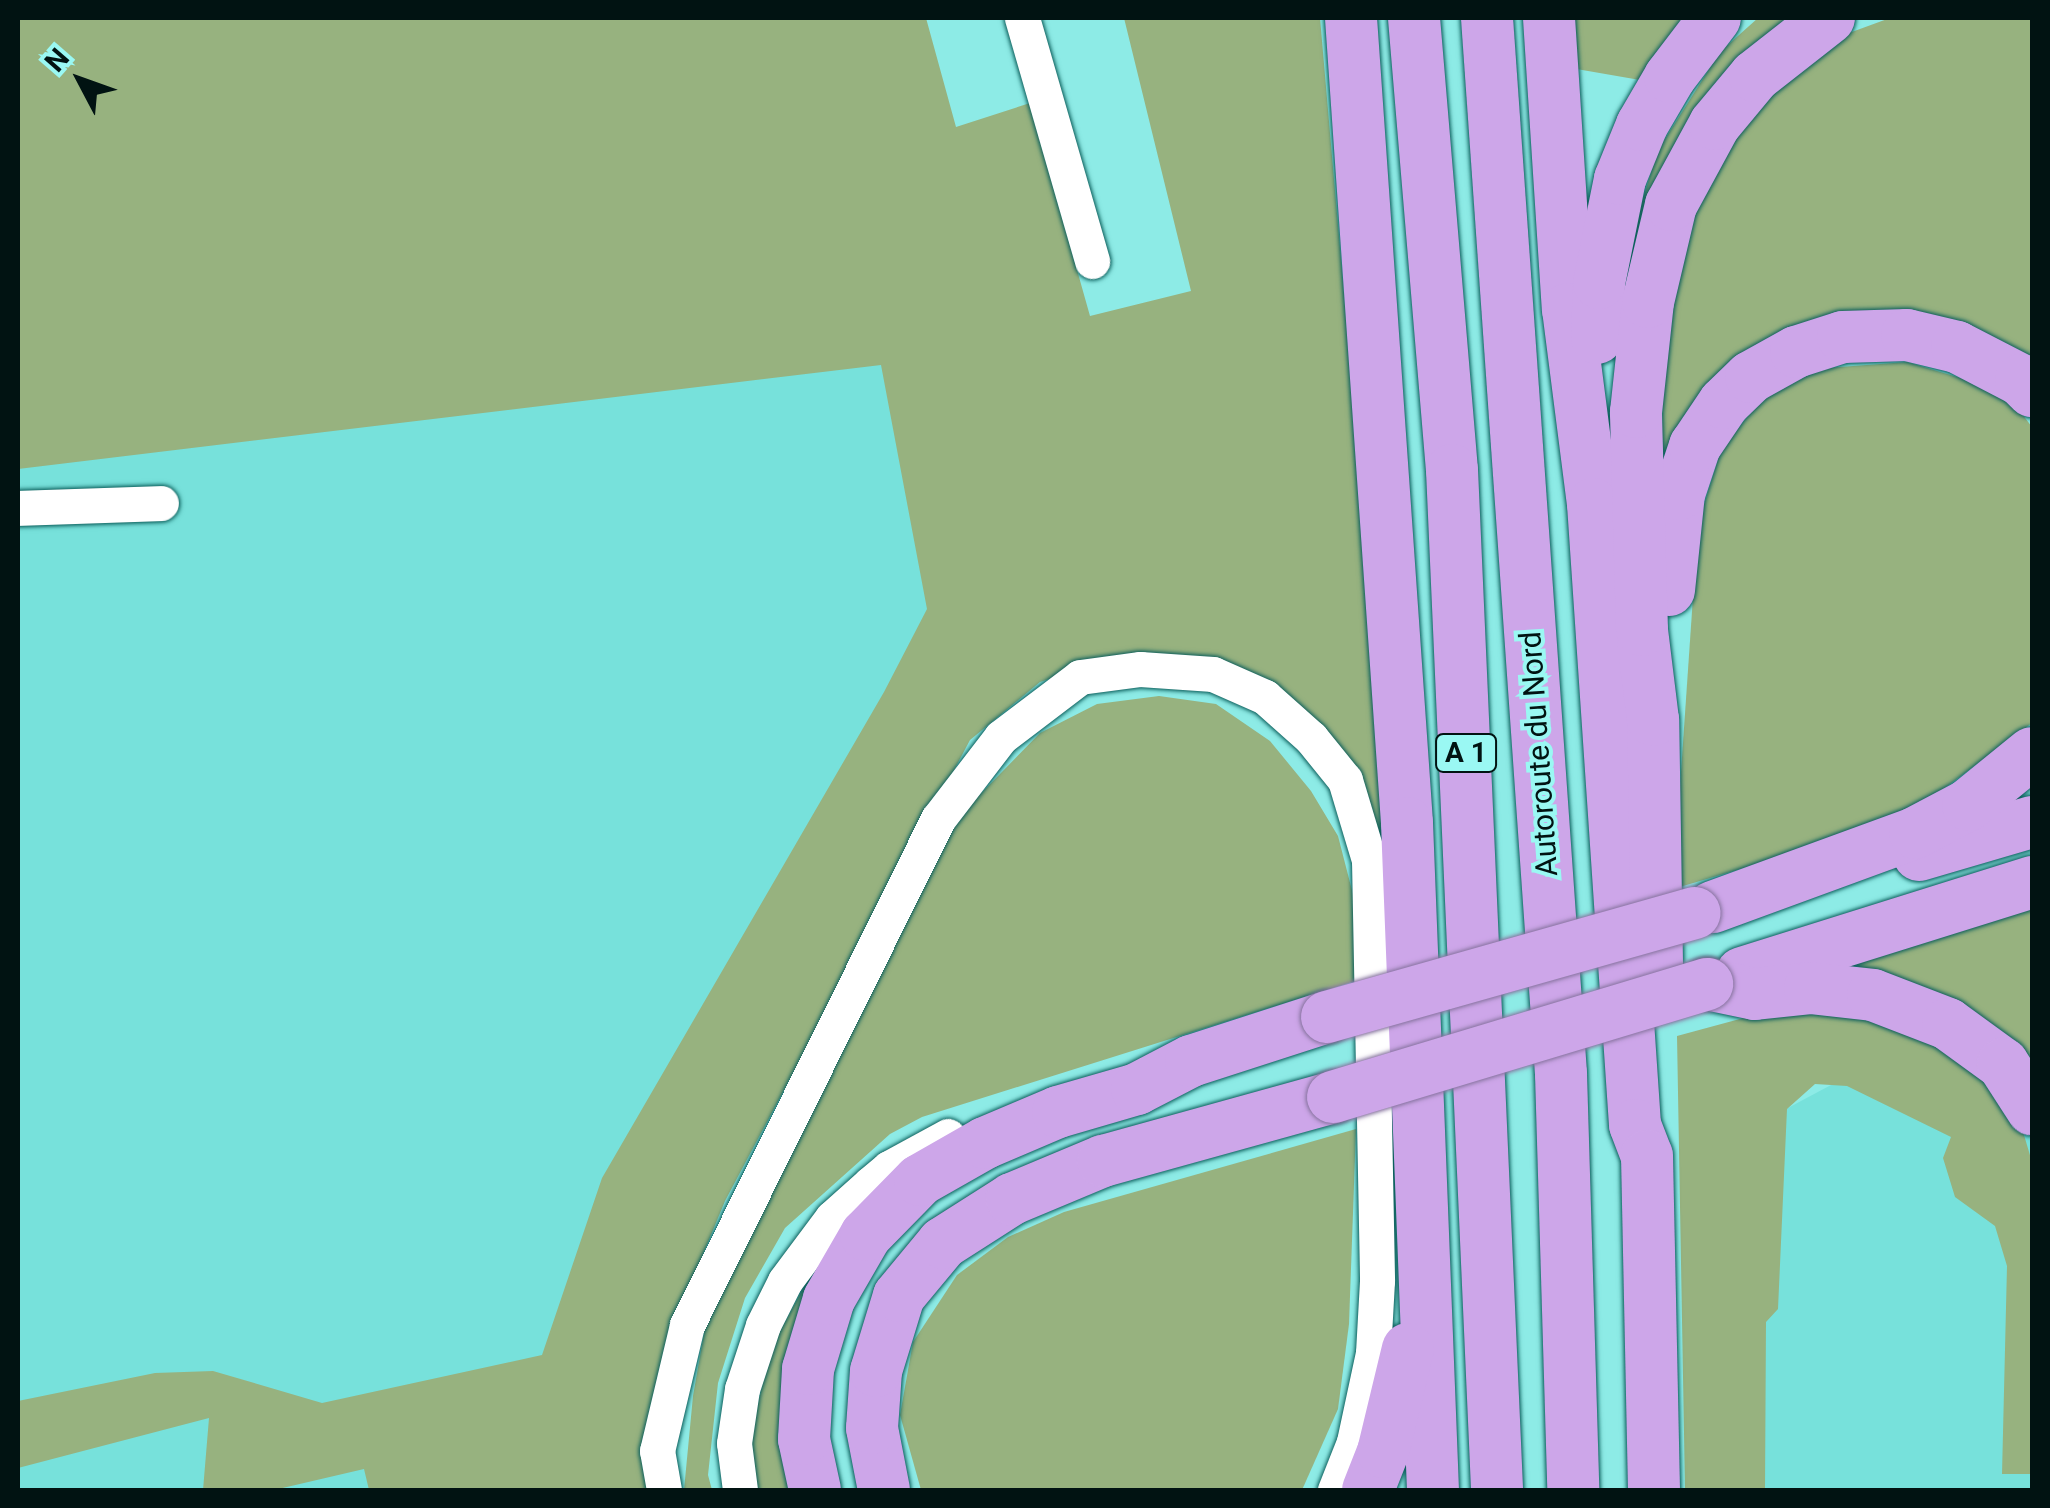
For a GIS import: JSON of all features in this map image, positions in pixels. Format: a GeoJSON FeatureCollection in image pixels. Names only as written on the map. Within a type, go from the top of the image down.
{"type":"FeatureCollection","features":[{"type":"Feature","properties":{"kind":"highway"},"geometry":{"type":"LineString","coordinates":[[1352,18],[1407,823],[1420,1239],[1433,1490]]}},
{"type":"Feature","properties":{"kind":"highway","name":"A 1"},"geometry":{"type":"LineString","coordinates":[[1414,18],[1452,470],[1497,1490]]}},
{"type":"Feature","properties":{"kind":"highway","name":"Autoroute du Nord"},"geometry":{"type":"LineString","coordinates":[[1487,18],[1561,1074],[1573,1490]]}},
{"type":"Feature","properties":{"kind":"highway"},"geometry":{"type":"LineString","coordinates":[[1549,18],[1568,309],[1593,504],[1635,1125],[1647,1156],[1654,1490]]}},
{"type":"Feature","properties":{"kind":"highway"},"geometry":{"type":"LineString","coordinates":[[1593,504],[1600,282],[1609,224],[1642,125],[1670,77],[1715,18]]}},
{"type":"Feature","properties":{"kind":"highway"},"geometry":{"type":"LineString","coordinates":[[1647,1156],[1662,1124],[1652,720],[1642,630],[1636,412],[1648,302],[1670,206],[1715,124],[1755,76],[1828,18]]}},
{"type":"Feature","properties":{"kind":"highway"},"geometry":{"type":"LineString","coordinates":[[1652,720],[1679,494],[1696,446],[1724,403],[1751,377],[1796,352],[1844,338],[1907,334],[1957,347],[2021,380],[2032,391]]}},
{"type":"Feature","properties":{"kind":"highway"},"geometry":{"type":"LineString","coordinates":[[1704,910],[1915,833],[1968,805],[2032,753]]}},
{"type":"Feature","properties":{"kind":"highway"},"geometry":{"type":"LineString","coordinates":[[815,1490],[804,1439],[808,1369],[829,1299],[866,1235],[920,1180],[985,1143],[1058,1112],[1137,1089],[1191,1061],[1328,1018],[1704,910],[1848,876],[2032,822]]}},
{"type":"Feature","properties":{"kind":"highway"},"geometry":{"type":"LineString","coordinates":[[884,1490],[872,1428],[876,1370],[899,1296],[942,1243],[1012,1199],[1104,1161],[1333,1097],[2032,882]]}},
{"type":"Feature","properties":{"kind":"highway"},"geometry":{"type":"LineString","coordinates":[[1707,984],[1755,994],[1810,988],[1874,995],[1948,1024],[2003,1064],[2032,1109]]}},
{"type":"Feature","properties":{"kind":"highway"},"geometry":{"type":"LineString","coordinates":[[1368,1490],[1383,1452],[1407,1358],[1408,1299],[1420,1239]]}},
{"type":"Feature","properties":{"kind":"street"},"geometry":{"type":"LineString","coordinates":[[1022,18],[1092,261]]}},
{"type":"Feature","properties":{"kind":"street"},"geometry":{"type":"LineString","coordinates":[[18,508],[161,504]]}},
{"type":"Feature","properties":{"kind":"street"},"geometry":{"type":"LineString","coordinates":[[664,1490],[657,1451],[687,1325],[938,819],[1001,737],[1080,677],[1140,669],[1213,674],[1265,697],[1311,738],[1345,780],[1369,860],[1378,1280],[1374,1353],[1354,1442],[1336,1490]]}},
{"type":"Feature","properties":{"kind":"street"},"geometry":{"type":"LineString","coordinates":[[740,1490],[734,1443],[742,1388],[763,1326],[785,1281],[832,1218],[889,1168],[963,1129],[1136,1068],[1191,1061]]}},
{"type":"Feature","properties":{"kind":"shaded area"},"geometry":{"type":"Polygon","coordinates":[[[18,18],[926,18],[956,127],[1030,103],[1090,316],[1191,291],[1124,18],[1320,18],[1388,800],[1383,860],[1279,698],[1115,658],[1040,682],[970,740],[725,1201],[680,1310],[666,1490],[369,1490],[364,1469],[274,1490],[203,1490],[209,1418],[18,1468],[18,1401],[155,1373],[213,1371],[322,1403],[542,1355],[602,1178],[884,692],[927,609],[881,365],[18,469],[18,18]]]}},
{"type":"Feature","properties":{"kind":"shaded area"},"geometry":{"type":"Polygon","coordinates":[[[1562,18],[1683,18],[1640,80],[1565,67],[1562,18]]]}},
{"type":"Feature","properties":{"kind":"shaded area"},"geometry":{"type":"Polygon","coordinates":[[[1758,18],[1812,18],[1786,34],[1623,327],[1631,238],[1658,150],[1720,52],[1758,18]]]}},
{"type":"Feature","properties":{"kind":"shaded area"},"geometry":{"type":"Polygon","coordinates":[[[1890,18],[2032,18],[2032,372],[1891,320],[1661,464],[1664,353],[1681,240],[1739,129],[1782,85],[1849,33],[1890,18]]]}},
{"type":"Feature","properties":{"kind":"shaded area"},"geometry":{"type":"Polygon","coordinates":[[[934,211],[936,705],[640,1278],[612,1490],[18,1490],[18,352],[934,211]]]}},
{"type":"Feature","properties":{"kind":"shaded area"},"geometry":{"type":"Polygon","coordinates":[[[1907,362],[1974,382],[2016,406],[2032,427],[2032,723],[1899,822],[1673,889],[1698,524],[1721,450],[1767,392],[1826,368],[1907,362]]]}},
{"type":"Feature","properties":{"kind":"shaded area"},"geometry":{"type":"Polygon","coordinates":[[[1159,696],[1216,704],[1270,741],[1311,791],[1338,836],[1355,902],[1358,980],[922,1117],[890,1134],[785,1228],[745,1298],[718,1383],[708,1475],[712,1490],[684,1490],[693,1396],[706,1322],[960,815],[1040,733],[1097,704],[1159,696]]]}},
{"type":"Feature","properties":{"kind":"shaded area"},"geometry":{"type":"Polygon","coordinates":[[[2032,909],[2032,1086],[1862,972],[1854,960],[2032,909]]]}},
{"type":"Feature","properties":{"kind":"shaded area"},"geometry":{"type":"Polygon","coordinates":[[[2032,978],[2032,1490],[1710,1490],[1720,1144],[2032,978]]]}},
{"type":"Feature","properties":{"kind":"shaded area"},"geometry":{"type":"Polygon","coordinates":[[[1773,1010],[1915,1025],[2016,1108],[2032,1162],[2032,1474],[2002,1474],[2007,1266],[1995,1226],[1955,1197],[1943,1158],[1951,1137],[1847,1086],[1815,1084],[1787,1109],[1778,1309],[1766,1322],[1765,1490],[1685,1490],[1677,1036],[1773,1010]]]}},
{"type":"Feature","properties":{"kind":"shaded area"},"geometry":{"type":"Polygon","coordinates":[[[1356,1129],[1349,1324],[1338,1409],[1302,1490],[921,1490],[900,1415],[913,1342],[957,1275],[1008,1237],[1064,1212],[1356,1129]]]}},
{"type":"Feature","properties":{"kind":"shaded area"},"geometry":{"type":"Polygon","coordinates":[[[818,1261],[788,1378],[798,1490],[757,1490],[751,1434],[771,1348],[818,1261]]]}}]}
